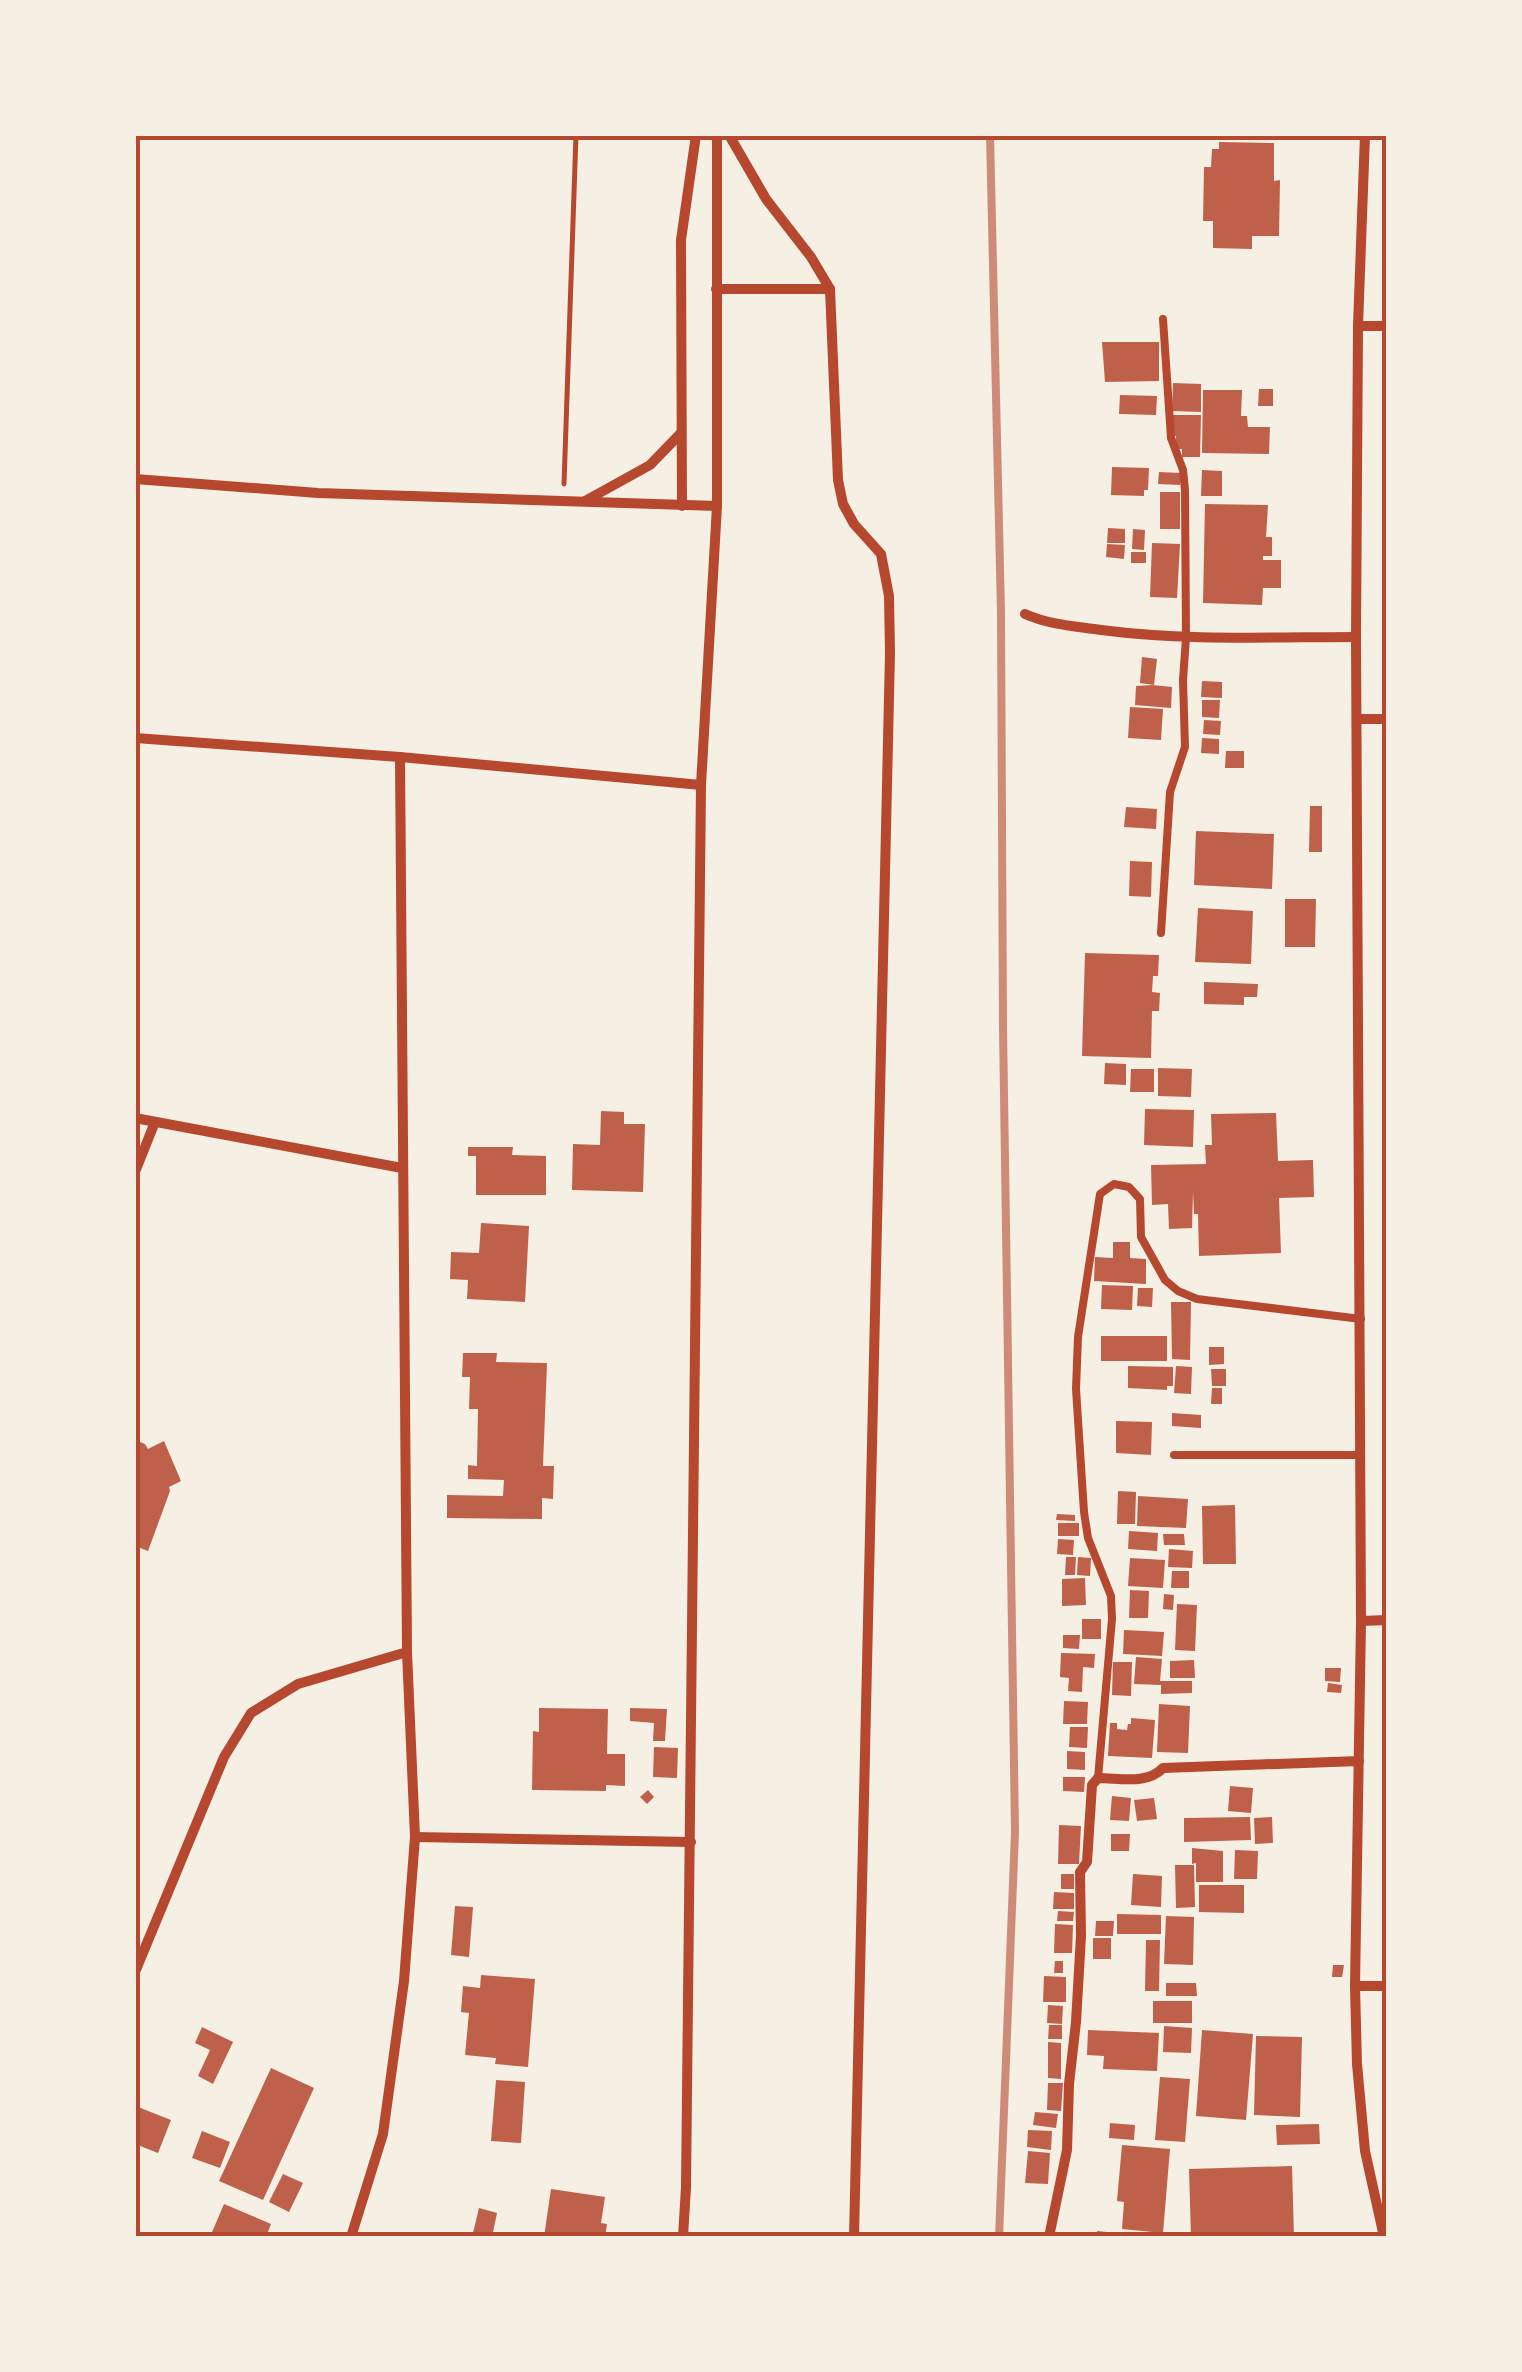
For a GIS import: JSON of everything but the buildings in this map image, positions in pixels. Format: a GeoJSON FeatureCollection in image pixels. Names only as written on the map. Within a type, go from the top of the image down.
{"type":"FeatureCollection","features":[{"type":"Feature","properties":{"kind":"street"},"geometry":{"type":"LineString","coordinates":[[682,506],[681,240],[696,135]]}},
{"type":"Feature","properties":{"kind":"street"},"geometry":{"type":"LineString","coordinates":[[683,2237],[692,1842],[701,785],[717,506],[716,135]]}},
{"type":"Feature","properties":{"kind":"street"},"geometry":{"type":"LineString","coordinates":[[729,135],[766,199],[811,257],[830,289],[838,480],[843,504],[854,524],[881,554],[889,596],[854,2237]]}},
{"type":"Feature","properties":{"kind":"street"},"geometry":{"type":"LineString","coordinates":[[1364,135],[1356,636],[1361,1620],[1354,1986],[1365,2151],[1384,2237]]}},
{"type":"Feature","properties":{"kind":"street"},"geometry":{"type":"LineString","coordinates":[[716,289],[830,289]]}},
{"type":"Feature","properties":{"kind":"street"},"geometry":{"type":"LineString","coordinates":[[1358,326],[1387,326]]}},
{"type":"Feature","properties":{"kind":"street"},"geometry":{"type":"LineString","coordinates":[[584,501],[650,465],[681,433]]}},
{"type":"Feature","properties":{"kind":"street"},"geometry":{"type":"LineString","coordinates":[[135,479],[318,493],[717,506]]}},
{"type":"Feature","properties":{"kind":"street"},"geometry":{"type":"LineString","coordinates":[[1026,614],[1045,622],[1186,638],[1356,636]]}},
{"type":"Feature","properties":{"kind":"street"},"geometry":{"type":"LineString","coordinates":[[1357,720],[1387,719]]}},
{"type":"Feature","properties":{"kind":"street"},"geometry":{"type":"LineString","coordinates":[[135,738],[701,785]]}},
{"type":"Feature","properties":{"kind":"street"},"geometry":{"type":"LineString","coordinates":[[351,2237],[384,2134],[404,1982],[415,1837],[406,1652],[400,757]]}},
{"type":"Feature","properties":{"kind":"street"},"geometry":{"type":"LineString","coordinates":[[135,1118],[402,1168]]}},
{"type":"Feature","properties":{"kind":"street"},"geometry":{"type":"LineString","coordinates":[[135,1172],[155,1122]]}},
{"type":"Feature","properties":{"kind":"street"},"geometry":{"type":"LineString","coordinates":[[1361,1620],[1387,1620]]}},
{"type":"Feature","properties":{"kind":"street"},"geometry":{"type":"LineString","coordinates":[[135,1972],[224,1757],[250,1712],[298,1684],[406,1652]]}},
{"type":"Feature","properties":{"kind":"street"},"geometry":{"type":"LineString","coordinates":[[1049,2237],[1067,2150],[1080,1953],[1080,1872],[1086,1862],[1092,1785],[1098,1778],[1137,1780],[1155,1776],[1163,1768],[1359,1761]]}},
{"type":"Feature","properties":{"kind":"street"},"geometry":{"type":"LineString","coordinates":[[415,1837],[692,1842]]}},
{"type":"Feature","properties":{"kind":"street"},"geometry":{"type":"LineString","coordinates":[[1354,1986],[1387,1986]]}},
{"type":"Feature","properties":{"kind":"lane"},"geometry":{"type":"LineString","coordinates":[[1161,934],[1170,792],[1186,746],[1183,470],[1171,438],[1163,319]]}},
{"type":"Feature","properties":{"kind":"lane"},"geometry":{"type":"LineString","coordinates":[[1098,1778],[1112,1596],[1088,1538],[1084,1512],[1076,1360],[1100,1194],[1114,1184],[1129,1187],[1140,1199],[1142,1237],[1166,1280],[1178,1291],[1197,1300],[1361,1320]]}},
{"type":"Feature","properties":{"kind":"lane"},"geometry":{"type":"LineString","coordinates":[[1174,1455],[1360,1455]]}},
{"type":"Feature","properties":{"kind":"path"},"geometry":{"type":"LineString","coordinates":[[564,502],[576,135]]}},
{"type":"Feature","properties":{"kind":"railway"},"geometry":{"type":"LineString","coordinates":[[990,135],[1001,612],[1015,1832],[999,2237]]}}]}
